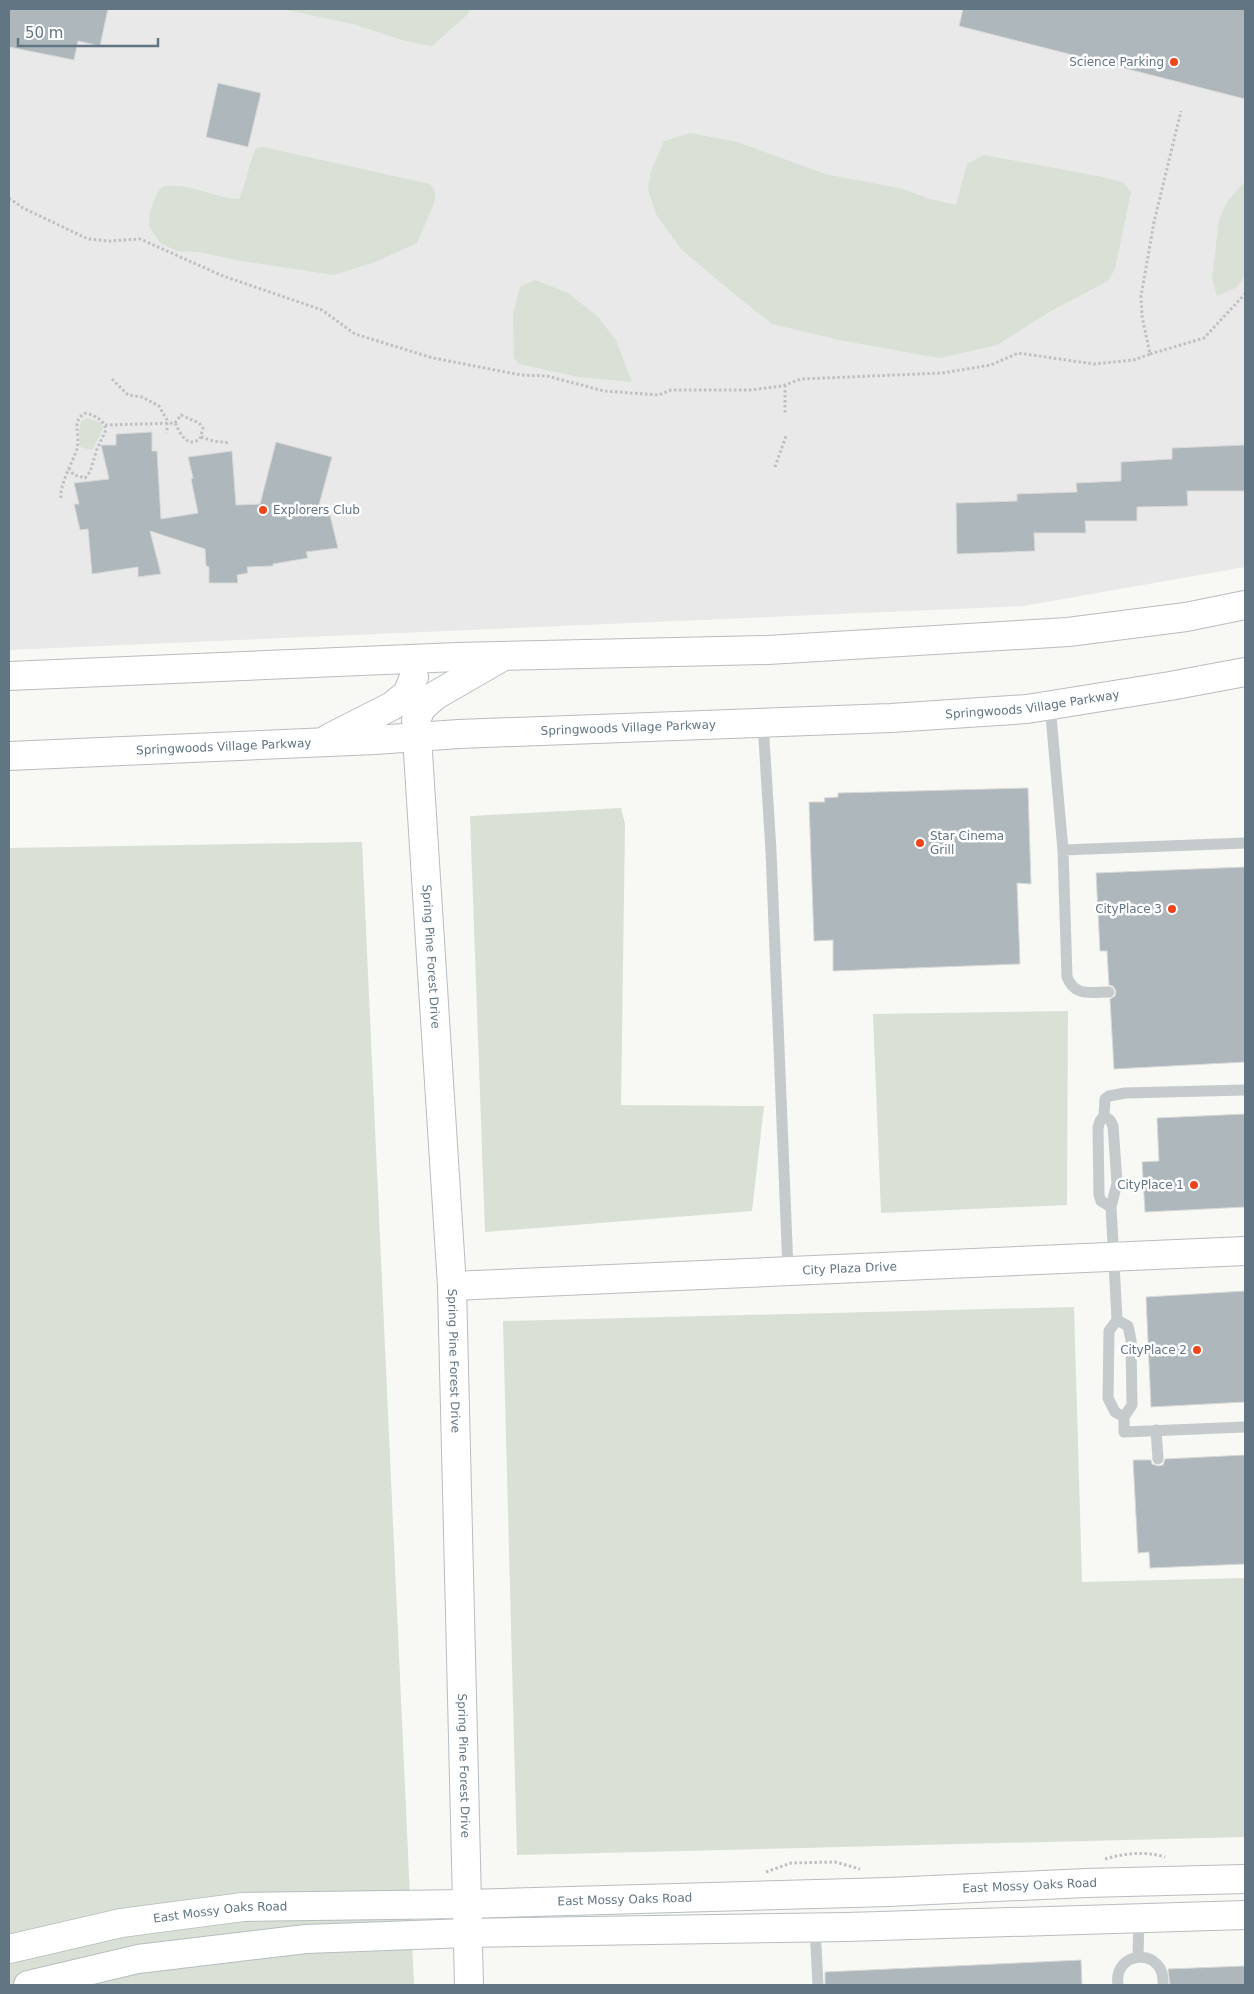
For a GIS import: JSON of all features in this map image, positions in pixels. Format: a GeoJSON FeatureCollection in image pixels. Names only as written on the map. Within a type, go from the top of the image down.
{"type":"FeatureCollection","features":[{"type":"Feature","properties":{"kind":"street"},"geometry":{"type":"LineString","coordinates":[[9,676],[503,656],[768,650],[1068,632],[1186,617],[1245,606]]}},
{"type":"Feature","properties":{"kind":"street"},"geometry":{"type":"LineString","coordinates":[[416,729],[422,707],[436,695],[503,656]]}},
{"type":"Feature","properties":{"kind":"street","name":"Springwoods Village Parkway"},"geometry":{"type":"LineString","coordinates":[[9,756],[322,742],[416,729],[763,723],[890,718],[1027,709],[1245,672]]}},
{"type":"Feature","properties":{"kind":"street"},"geometry":{"type":"LineString","coordinates":[[322,742],[392,706],[407,694],[414,677]]}},
{"type":"Feature","properties":{"kind":"street","name":"Spring Pine Forest Drive"},"geometry":{"type":"LineString","coordinates":[[416,729],[452,1286],[469,1985]]}},
{"type":"Feature","properties":{"kind":"street","name":"City Plaza Drive"},"geometry":{"type":"LineString","coordinates":[[452,1286],[1245,1251]]}},
{"type":"Feature","properties":{"kind":"street","name":"East Mossy Oaks Road"},"geometry":{"type":"LineString","coordinates":[[9,1949],[121,1923],[244,1907],[467,1904],[1245,1879]]}},
{"type":"Feature","properties":{"kind":"street"},"geometry":{"type":"LineString","coordinates":[[1137,1882],[1139,1918]]}},
{"type":"Feature","properties":{"kind":"street"},"geometry":{"type":"LineString","coordinates":[[814,1894],[815,1927]]}},
{"type":"Feature","properties":{"kind":"street"},"geometry":{"type":"LineString","coordinates":[[28,1985],[138,1958],[306,1939],[467,1933],[815,1927],[1245,1915]]}},
{"type":"Feature","properties":{"kind":"lane"},"geometry":{"type":"LineString","coordinates":[[1050,705],[1062,850],[1067,976],[1070,986],[1080,992],[1109,992]]}},
{"type":"Feature","properties":{"kind":"lane"},"geometry":{"type":"LineString","coordinates":[[763,723],[771,851],[788,1270]]}},
{"type":"Feature","properties":{"kind":"lane"},"geometry":{"type":"LineString","coordinates":[[1062,850],[1245,843]]}},
{"type":"Feature","properties":{"kind":"lane"},"geometry":{"type":"LineString","coordinates":[[1111,1207],[1101,1201],[1099,1195],[1098,1128],[1104,1116],[1105,1100],[1109,1096],[1125,1093],[1245,1090]]}},
{"type":"Feature","properties":{"kind":"lane"},"geometry":{"type":"LineString","coordinates":[[1104,1116],[1110,1120],[1113,1126],[1117,1183],[1111,1207],[1118,1320],[1109,1331],[1108,1398],[1115,1412],[1124,1417]]}},
{"type":"Feature","properties":{"kind":"lane"},"geometry":{"type":"LineString","coordinates":[[1118,1320],[1128,1326],[1132,1340],[1132,1405],[1124,1417],[1124,1432],[1245,1427]]}},
{"type":"Feature","properties":{"kind":"lane"},"geometry":{"type":"LineString","coordinates":[[1156,1430],[1158,1459]]}},
{"type":"Feature","properties":{"kind":"lane"},"geometry":{"type":"LineString","coordinates":[[1138,1956],[1139,1918]]}},
{"type":"Feature","properties":{"kind":"lane"},"geometry":{"type":"LineString","coordinates":[[815,1927],[818,1985]]}},
{"type":"Feature","properties":{"kind":"lane"},"geometry":{"type":"LineString","coordinates":[[1118,1985],[1119,1971],[1123,1964],[1138,1956],[1152,1960],[1157,1964],[1164,1977],[1163,1985]]}},
{"type":"Feature","properties":{"kind":"path"},"geometry":{"type":"LineString","coordinates":[[1150,354],[1142,316],[1141,296],[1154,222],[1181,110]]}},
{"type":"Feature","properties":{"kind":"path"},"geometry":{"type":"LineString","coordinates":[[9,198],[23,208],[88,239],[110,241],[140,239],[223,276],[322,310],[356,334],[433,358],[521,376],[547,376],[604,391],[659,395],[672,390],[750,390],[785,385],[801,379],[942,373],[991,365],[1018,353],[1094,364],[1134,360],[1204,338],[1245,294]]}},
{"type":"Feature","properties":{"kind":"path"},"geometry":{"type":"LineString","coordinates":[[112,379],[128,395],[142,397],[159,406],[167,423],[167,433]]}},
{"type":"Feature","properties":{"kind":"path"},"geometry":{"type":"LineString","coordinates":[[785,385],[786,413]]}},
{"type":"Feature","properties":{"kind":"path"},"geometry":{"type":"LineString","coordinates":[[61,498],[60,493],[69,469],[77,449],[76,424],[78,419],[86,413],[101,419],[106,430],[96,449],[90,472],[85,478],[74,475],[69,469]]}},
{"type":"Feature","properties":{"kind":"path"},"geometry":{"type":"LineString","coordinates":[[181,415],[198,422],[203,428],[201,437],[195,443],[190,443],[181,436],[175,423],[181,415]]}},
{"type":"Feature","properties":{"kind":"path"},"geometry":{"type":"LineString","coordinates":[[105,425],[175,423]]}},
{"type":"Feature","properties":{"kind":"path"},"geometry":{"type":"LineString","coordinates":[[775,467],[786,436]]}},
{"type":"Feature","properties":{"kind":"path"},"geometry":{"type":"LineString","coordinates":[[201,437],[230,443]]}},
{"type":"Feature","properties":{"kind":"shaded area"},"geometry":{"type":"Polygon","coordinates":[[[9,9],[1245,9],[1245,567],[1023,606],[9,650],[9,9]]]}},
{"type":"Feature","properties":{"kind":"shaded area"},"geometry":{"type":"Polygon","coordinates":[[[283,9],[470,9],[467,15],[432,46],[405,41],[353,24],[283,9]]]}},
{"type":"Feature","properties":{"kind":"shaded area"},"geometry":{"type":"Polygon","coordinates":[[[690,133],[737,142],[825,174],[903,189],[930,199],[956,205],[967,164],[984,155],[1103,177],[1124,183],[1131,192],[1115,269],[1108,281],[1051,311],[997,345],[940,358],[844,341],[772,324],[681,249],[656,214],[648,190],[651,171],[664,141],[690,133]]]}},
{"type":"Feature","properties":{"kind":"shaded area"},"geometry":{"type":"Polygon","coordinates":[[[263,147],[430,184],[435,191],[435,201],[417,243],[375,262],[334,275],[236,260],[199,252],[177,251],[160,243],[149,226],[150,211],[162,187],[181,186],[239,199],[256,148],[263,147]]]}},
{"type":"Feature","properties":{"kind":"shaded area"},"geometry":{"type":"Polygon","coordinates":[[[1245,181],[1245,275],[1237,287],[1217,296],[1212,278],[1219,220],[1227,202],[1245,181]]]}},
{"type":"Feature","properties":{"kind":"shaded area"},"geometry":{"type":"Polygon","coordinates":[[[535,280],[568,293],[597,316],[616,340],[632,382],[579,377],[519,364],[514,358],[513,314],[520,287],[535,280]]]}},
{"type":"Feature","properties":{"kind":"shaded area"},"geometry":{"type":"Polygon","coordinates":[[[87,418],[101,423],[103,429],[92,450],[80,447],[79,430],[81,421],[87,418]]]}},
{"type":"Feature","properties":{"kind":"shaded area"},"geometry":{"type":"Polygon","coordinates":[[[621,808],[625,824],[621,1105],[764,1106],[752,1211],[485,1232],[470,816],[621,808]]]}},
{"type":"Feature","properties":{"kind":"shaded area"},"geometry":{"type":"Polygon","coordinates":[[[362,842],[414,1985],[9,1985],[9,848],[362,842]]]}},
{"type":"Feature","properties":{"kind":"shaded area"},"geometry":{"type":"Polygon","coordinates":[[[1068,1011],[1067,1205],[881,1213],[873,1014],[1068,1011]]]}},
{"type":"Feature","properties":{"kind":"shaded area"},"geometry":{"type":"Polygon","coordinates":[[[1074,1307],[1082,1582],[1245,1578],[1245,1837],[517,1855],[503,1321],[1074,1307]]]}},
{"type":"Feature","properties":{"kind":"building"},"geometry":{"type":"Polygon","coordinates":[[[9,9],[108,9],[100,46],[78,41],[74,60],[9,47],[9,9]]]}},
{"type":"Feature","properties":{"kind":"building","name":"Science Parking"},"geometry":{"type":"Polygon","coordinates":[[[963,9],[1245,9],[1245,99],[959,26],[963,9]]]}},
{"type":"Feature","properties":{"kind":"building"},"geometry":{"type":"Polygon","coordinates":[[[218,83],[261,93],[248,147],[206,137],[218,83]]]}},
{"type":"Feature","properties":{"kind":"building","name":"Explorers Club"},"geometry":{"type":"Polygon","coordinates":[[[152,432],[152,451],[157,451],[161,519],[198,513],[188,457],[232,451],[236,505],[260,504],[276,442],[332,457],[319,505],[328,507],[338,548],[306,552],[308,558],[273,564],[273,566],[247,567],[248,573],[237,575],[238,583],[209,583],[209,567],[206,566],[205,549],[150,531],[161,574],[138,577],[138,567],[92,574],[88,529],[80,530],[74,504],[79,504],[74,483],[109,479],[101,445],[116,445],[116,434],[152,432]]]}},
{"type":"Feature","properties":{"kind":"building"},"geometry":{"type":"Polygon","coordinates":[[[1245,445],[1245,491],[1187,491],[1188,506],[1137,507],[1137,521],[1085,521],[1086,533],[1034,533],[1035,551],[957,554],[956,503],[1017,501],[1017,494],[1077,492],[1076,483],[1121,481],[1121,462],[1172,459],[1172,448],[1245,445]]]}},
{"type":"Feature","properties":{"kind":"building","name":"Star Cinema Grill"},"geometry":{"type":"Polygon","coordinates":[[[1028,788],[1031,884],[1017,883],[1020,964],[833,971],[833,940],[814,941],[809,802],[825,802],[824,798],[838,797],[838,793],[1028,788]]]}},
{"type":"Feature","properties":{"kind":"building"},"geometry":{"type":"Polygon","coordinates":[[[1245,867],[1245,1062],[1114,1069],[1110,999],[1115,996],[1116,991],[1113,986],[1109,985],[1107,951],[1100,951],[1096,873],[1245,867]]]}},
{"type":"Feature","properties":{"kind":"building","name":"CityPlace 1"},"geometry":{"type":"Polygon","coordinates":[[[1245,1114],[1245,1207],[1145,1212],[1142,1162],[1159,1161],[1157,1118],[1245,1114]]]}},
{"type":"Feature","properties":{"kind":"building","name":"CityPlace 2"},"geometry":{"type":"Polygon","coordinates":[[[1245,1291],[1245,1402],[1151,1407],[1146,1297],[1245,1291]]]}},
{"type":"Feature","properties":{"kind":"building"},"geometry":{"type":"Polygon","coordinates":[[[1245,1455],[1245,1564],[1150,1568],[1149,1552],[1138,1553],[1133,1460],[1151,1460],[1152,1464],[1158,1466],[1163,1465],[1165,1459],[1245,1455]]]}},
{"type":"Feature","properties":{"kind":"building"},"geometry":{"type":"Polygon","coordinates":[[[1081,1960],[1082,1985],[825,1985],[825,1972],[1081,1960]]]}},
{"type":"Feature","properties":{"kind":"building"},"geometry":{"type":"Polygon","coordinates":[[[1245,1966],[1245,1985],[1170,1985],[1168,1969],[1245,1966]]]}},
{"type":"Feature","properties":{"kind":"place","name":"Science Parking"},"geometry":{"type":"Point","coordinates":[1174,62]}},
{"type":"Feature","properties":{"kind":"place","name":"Explorers Club"},"geometry":{"type":"Point","coordinates":[263,510]}},
{"type":"Feature","properties":{"kind":"place","name":"Star Cinema Grill"},"geometry":{"type":"Point","coordinates":[920,843]}},
{"type":"Feature","properties":{"kind":"place","name":"CityPlace 3"},"geometry":{"type":"Point","coordinates":[1172,909]}},
{"type":"Feature","properties":{"kind":"place","name":"CityPlace 1"},"geometry":{"type":"Point","coordinates":[1194,1185]}},
{"type":"Feature","properties":{"kind":"place","name":"CityPlace 2"},"geometry":{"type":"Point","coordinates":[1197,1350]}}]}
